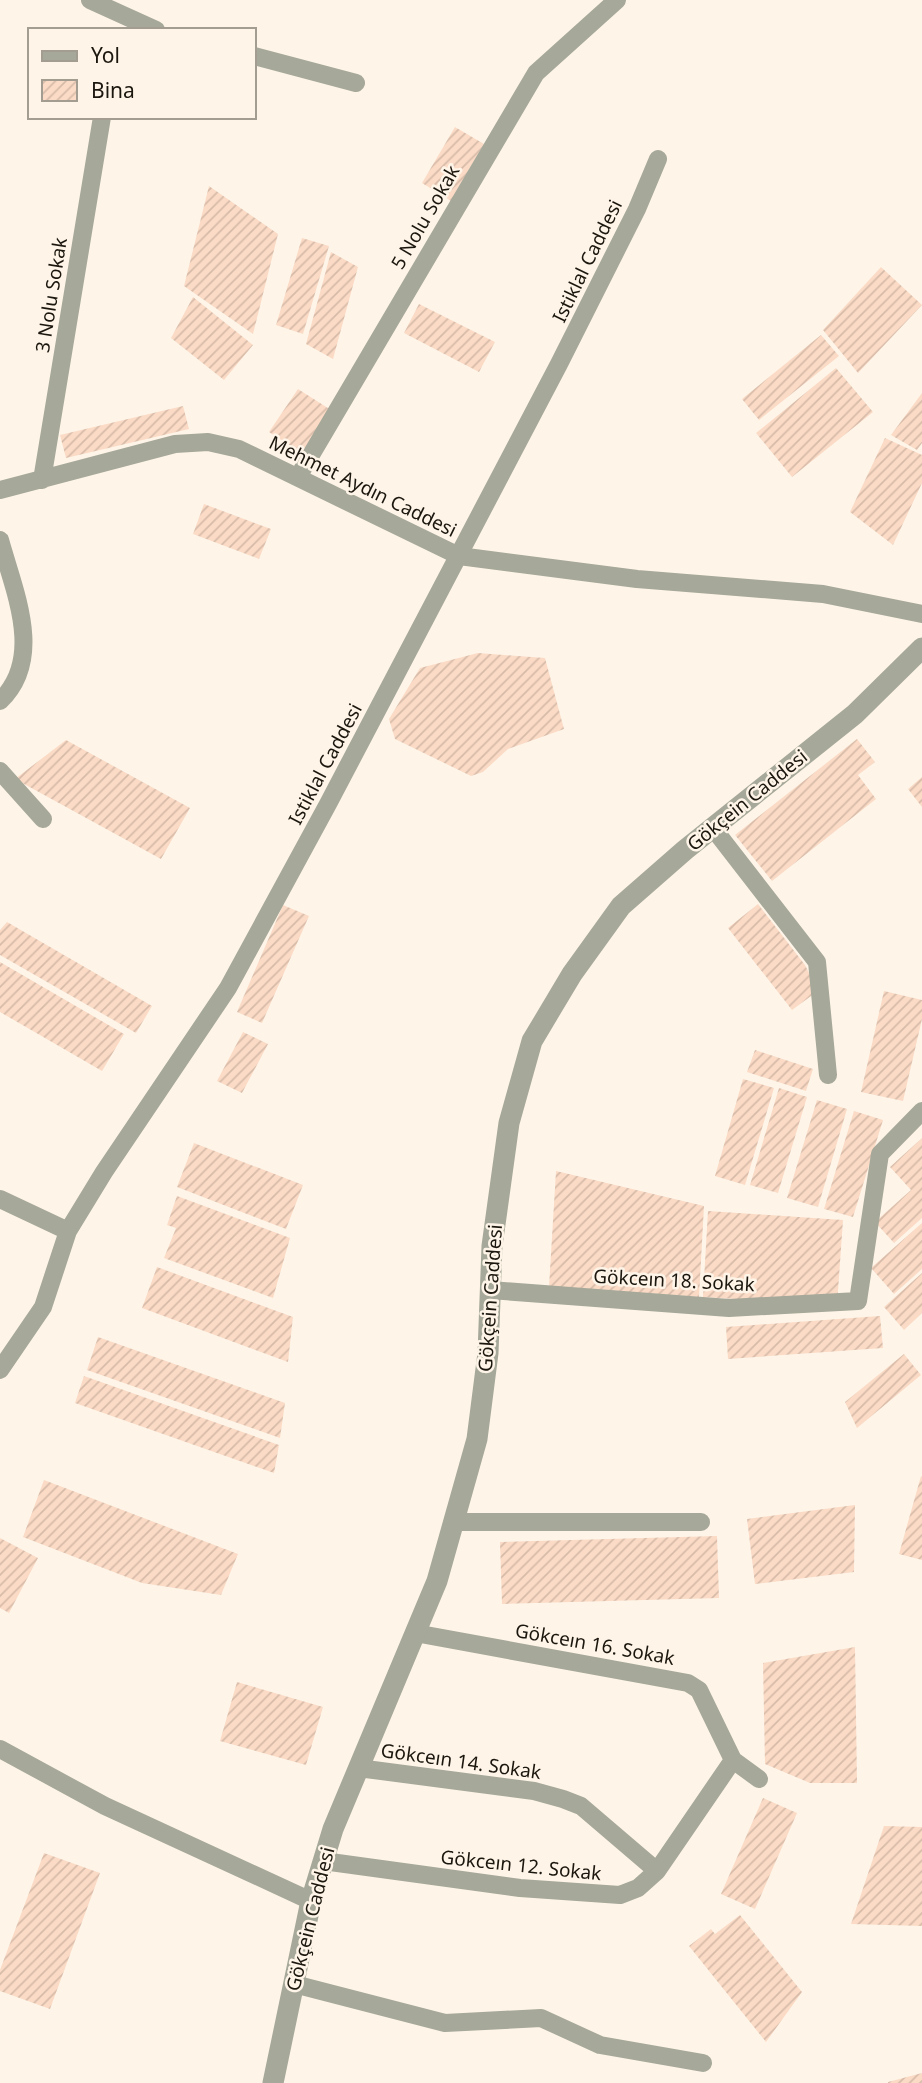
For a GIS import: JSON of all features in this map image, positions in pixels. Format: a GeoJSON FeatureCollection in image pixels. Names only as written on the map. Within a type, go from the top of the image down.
{"type":"FeatureCollection","features":[{"type":"Feature","properties":{"kind":"street"},"geometry":{"type":"LineString","coordinates":[[90,0],[118,22],[146,28]]}},
{"type":"Feature","properties":{"kind":"street","name":"5 Nolu Sokak"},"geometry":{"type":"LineString","coordinates":[[298,477],[536,73],[617,0]]}},
{"type":"Feature","properties":{"kind":"street"},"geometry":{"type":"LineString","coordinates":[[256,57],[356,83]]}},
{"type":"Feature","properties":{"kind":"street","name":"3 Nolu Sokak"},"geometry":{"type":"LineString","coordinates":[[42,480],[102,119]]}},
{"type":"Feature","properties":{"kind":"street","name":"Istiklal Caddesi"},"geometry":{"type":"LineString","coordinates":[[0,1370],[43,1307],[68,1231],[104,1172],[228,988],[459,555],[613,257],[658,159]]}},
{"type":"Feature","properties":{"kind":"street","name":"Mehmet Aydın Caddesi"},"geometry":{"type":"LineString","coordinates":[[0,490],[175,444],[208,442],[239,449],[459,555],[637,579],[823,594],[922,614]]}},
{"type":"Feature","properties":{"kind":"street"},"geometry":{"type":"LineString","coordinates":[[0,540],[23,621],[23,666],[19,679],[0,701]]}},
{"type":"Feature","properties":{"kind":"street","name":"Gökçein Caddesi"},"geometry":{"type":"LineString","coordinates":[[273,2083],[311,1901],[323,1861],[358,1768],[437,1581],[477,1439],[488,1353],[492,1246],[509,1123],[532,1041],[572,974],[621,906],[855,714],[922,648]]}},
{"type":"Feature","properties":{"kind":"street"},"geometry":{"type":"LineString","coordinates":[[0,771],[43,819]]}},
{"type":"Feature","properties":{"kind":"street"},"geometry":{"type":"LineString","coordinates":[[713,828],[817,962],[828,1075]]}},
{"type":"Feature","properties":{"kind":"street","name":"Gökceın 18. Sokak"},"geometry":{"type":"LineString","coordinates":[[490,1290],[729,1308],[858,1301],[880,1154],[922,1111]]}},
{"type":"Feature","properties":{"kind":"street"},"geometry":{"type":"LineString","coordinates":[[0,1199],[68,1231]]}},
{"type":"Feature","properties":{"kind":"street"},"geometry":{"type":"LineString","coordinates":[[455,1522],[701,1522]]}},
{"type":"Feature","properties":{"kind":"street","name":"Gökceın 16. Sokak"},"geometry":{"type":"LineString","coordinates":[[415,1633],[688,1683],[699,1690],[733,1760],[759,1779]]}},
{"type":"Feature","properties":{"kind":"street"},"geometry":{"type":"LineString","coordinates":[[0,1749],[105,1806],[311,1901]]}},
{"type":"Feature","properties":{"kind":"street","name":"Gökceın 12. Sokak"},"geometry":{"type":"LineString","coordinates":[[323,1861],[520,1888],[620,1895],[638,1888],[657,1871],[733,1760]]}},
{"type":"Feature","properties":{"kind":"street","name":"Gökceın 14. Sokak"},"geometry":{"type":"LineString","coordinates":[[358,1768],[534,1791],[563,1799],[580,1806],[657,1871]]}},
{"type":"Feature","properties":{"kind":"street"},"geometry":{"type":"LineString","coordinates":[[294,1984],[445,2022],[541,2018],[600,2045],[702,2063]]}},
{"type":"Feature","properties":{"kind":"building"},"geometry":{"type":"Polygon","coordinates":[[[455,127],[484,144],[451,201],[422,183],[455,127]]]}},
{"type":"Feature","properties":{"kind":"building"},"geometry":{"type":"Polygon","coordinates":[[[209,186],[278,234],[253,334],[184,286],[209,186]]]}},
{"type":"Feature","properties":{"kind":"building"},"geometry":{"type":"Polygon","coordinates":[[[302,238],[329,246],[303,334],[276,325],[302,238]]]}},
{"type":"Feature","properties":{"kind":"building"},"geometry":{"type":"Polygon","coordinates":[[[331,252],[358,267],[333,359],[306,344],[331,252]]]}},
{"type":"Feature","properties":{"kind":"building"},"geometry":{"type":"Polygon","coordinates":[[[881,267],[922,305],[858,373],[823,330],[881,267]]]}},
{"type":"Feature","properties":{"kind":"building"},"geometry":{"type":"Polygon","coordinates":[[[193,297],[253,345],[224,380],[171,338],[193,297]]]}},
{"type":"Feature","properties":{"kind":"building"},"geometry":{"type":"Polygon","coordinates":[[[419,304],[495,342],[479,372],[404,333],[419,304]]]}},
{"type":"Feature","properties":{"kind":"building"},"geometry":{"type":"Polygon","coordinates":[[[821,335],[839,356],[759,420],[742,399],[821,335]]]}},
{"type":"Feature","properties":{"kind":"building"},"geometry":{"type":"Polygon","coordinates":[[[836,368],[873,412],[792,477],[756,433],[836,368]]]}},
{"type":"Feature","properties":{"kind":"building"},"geometry":{"type":"Polygon","coordinates":[[[298,389],[331,410],[303,454],[269,432],[298,389]]]}},
{"type":"Feature","properties":{"kind":"building"},"geometry":{"type":"Polygon","coordinates":[[[922,393],[922,443],[917,450],[891,435],[922,393]]]}},
{"type":"Feature","properties":{"kind":"building"},"geometry":{"type":"Polygon","coordinates":[[[183,406],[189,429],[66,458],[60,435],[183,406]]]}},
{"type":"Feature","properties":{"kind":"building"},"geometry":{"type":"Polygon","coordinates":[[[885,438],[922,455],[922,483],[893,545],[850,512],[885,438]]]}},
{"type":"Feature","properties":{"kind":"building"},"geometry":{"type":"Polygon","coordinates":[[[204,504],[271,529],[259,559],[193,534],[204,504]]]}},
{"type":"Feature","properties":{"kind":"building"},"geometry":{"type":"Polygon","coordinates":[[[478,653],[545,658],[564,729],[508,749],[483,772],[471,776],[395,739],[389,719],[420,668],[478,653]]]}},
{"type":"Feature","properties":{"kind":"building"},"geometry":{"type":"Polygon","coordinates":[[[857,739],[875,762],[858,775],[876,799],[772,881],[735,835],[857,739]]]}},
{"type":"Feature","properties":{"kind":"building"},"geometry":{"type":"Polygon","coordinates":[[[66,740],[190,808],[161,859],[15,779],[66,740]]]}},
{"type":"Feature","properties":{"kind":"building"},"geometry":{"type":"Polygon","coordinates":[[[922,777],[922,807],[908,789],[922,777]]]}},
{"type":"Feature","properties":{"kind":"building"},"geometry":{"type":"Polygon","coordinates":[[[758,904],[805,965],[818,991],[792,1010],[728,928],[758,904]]]}},
{"type":"Feature","properties":{"kind":"building"},"geometry":{"type":"Polygon","coordinates":[[[283,905],[309,916],[262,1023],[237,1012],[283,905]]]}},
{"type":"Feature","properties":{"kind":"building"},"geometry":{"type":"Polygon","coordinates":[[[7,922],[152,1006],[136,1033],[0,955],[0,930],[7,922]]]}},
{"type":"Feature","properties":{"kind":"building"},"geometry":{"type":"Polygon","coordinates":[[[0,962],[124,1034],[102,1071],[0,1012],[0,962]]]}},
{"type":"Feature","properties":{"kind":"building"},"geometry":{"type":"Polygon","coordinates":[[[884,991],[922,1000],[922,1019],[903,1101],[861,1092],[884,991]]]}},
{"type":"Feature","properties":{"kind":"building"},"geometry":{"type":"Polygon","coordinates":[[[243,1032],[268,1044],[242,1093],[217,1081],[243,1032]]]}},
{"type":"Feature","properties":{"kind":"building"},"geometry":{"type":"Polygon","coordinates":[[[755,1050],[813,1069],[806,1091],[747,1072],[755,1050]]]}},
{"type":"Feature","properties":{"kind":"building"},"geometry":{"type":"Polygon","coordinates":[[[743,1079],[774,1088],[745,1185],[715,1176],[743,1079]]]}},
{"type":"Feature","properties":{"kind":"building"},"geometry":{"type":"Polygon","coordinates":[[[779,1088],[807,1097],[778,1193],[750,1185],[779,1088]]]}},
{"type":"Feature","properties":{"kind":"building"},"geometry":{"type":"Polygon","coordinates":[[[817,1100],[847,1109],[818,1207],[787,1198],[817,1100]]]}},
{"type":"Feature","properties":{"kind":"building"},"geometry":{"type":"Polygon","coordinates":[[[854,1111],[883,1120],[853,1217],[824,1209],[854,1111]]]}},
{"type":"Feature","properties":{"kind":"building"},"geometry":{"type":"Polygon","coordinates":[[[922,1138],[922,1218],[894,1243],[875,1222],[911,1190],[890,1167],[922,1138]]]}},
{"type":"Feature","properties":{"kind":"building"},"geometry":{"type":"Polygon","coordinates":[[[194,1143],[303,1185],[286,1229],[177,1187],[194,1143]]]}},
{"type":"Feature","properties":{"kind":"building"},"geometry":{"type":"Polygon","coordinates":[[[556,1171],[704,1206],[699,1297],[549,1287],[556,1171]]]}},
{"type":"Feature","properties":{"kind":"building"},"geometry":{"type":"Polygon","coordinates":[[[177,1196],[290,1238],[273,1298],[164,1258],[176,1228],[167,1225],[177,1196]]]}},
{"type":"Feature","properties":{"kind":"building"},"geometry":{"type":"Polygon","coordinates":[[[708,1211],[843,1220],[837,1305],[703,1297],[708,1211]]]}},
{"type":"Feature","properties":{"kind":"building"},"geometry":{"type":"Polygon","coordinates":[[[922,1223],[922,1269],[894,1294],[871,1268],[922,1223]]]}},
{"type":"Feature","properties":{"kind":"building"},"geometry":{"type":"Polygon","coordinates":[[[157,1267],[293,1317],[288,1362],[142,1308],[157,1267]]]}},
{"type":"Feature","properties":{"kind":"building"},"geometry":{"type":"Polygon","coordinates":[[[922,1273],[922,1313],[904,1330],[884,1307],[922,1273]]]}},
{"type":"Feature","properties":{"kind":"building"},"geometry":{"type":"Polygon","coordinates":[[[880,1316],[883,1348],[728,1359],[726,1327],[880,1316]]]}},
{"type":"Feature","properties":{"kind":"building"},"geometry":{"type":"Polygon","coordinates":[[[98,1337],[285,1403],[280,1438],[87,1370],[98,1337]]]}},
{"type":"Feature","properties":{"kind":"building"},"geometry":{"type":"Polygon","coordinates":[[[904,1354],[921,1375],[857,1428],[845,1402],[904,1354]]]}},
{"type":"Feature","properties":{"kind":"building"},"geometry":{"type":"Polygon","coordinates":[[[84,1376],[279,1445],[274,1473],[75,1403],[84,1376]]]}},
{"type":"Feature","properties":{"kind":"building"},"geometry":{"type":"Polygon","coordinates":[[[922,1477],[922,1560],[899,1554],[922,1477]]]}},
{"type":"Feature","properties":{"kind":"building"},"geometry":{"type":"Polygon","coordinates":[[[44,1480],[238,1554],[221,1595],[142,1583],[23,1537],[44,1480]]]}},
{"type":"Feature","properties":{"kind":"building"},"geometry":{"type":"Polygon","coordinates":[[[855,1505],[854,1572],[755,1584],[747,1519],[855,1505]]]}},
{"type":"Feature","properties":{"kind":"building"},"geometry":{"type":"Polygon","coordinates":[[[717,1536],[719,1598],[502,1604],[500,1542],[717,1536]]]}},
{"type":"Feature","properties":{"kind":"building"},"geometry":{"type":"Polygon","coordinates":[[[0,1538],[38,1558],[9,1613],[0,1608],[0,1538]]]}},
{"type":"Feature","properties":{"kind":"building"},"geometry":{"type":"Polygon","coordinates":[[[855,1647],[857,1783],[810,1783],[765,1764],[763,1663],[855,1647]]]}},
{"type":"Feature","properties":{"kind":"building"},"geometry":{"type":"Polygon","coordinates":[[[237,1682],[323,1707],[306,1765],[220,1741],[237,1682]]]}},
{"type":"Feature","properties":{"kind":"building"},"geometry":{"type":"Polygon","coordinates":[[[763,1798],[797,1813],[755,1909],[721,1894],[763,1798]]]}},
{"type":"Feature","properties":{"kind":"building"},"geometry":{"type":"Polygon","coordinates":[[[884,1826],[922,1827],[922,1926],[851,1924],[884,1826]]]}},
{"type":"Feature","properties":{"kind":"building"},"geometry":{"type":"Polygon","coordinates":[[[44,1853],[100,1873],[50,2009],[0,1991],[0,1970],[44,1853]]]}},
{"type":"Feature","properties":{"kind":"building"},"geometry":{"type":"Polygon","coordinates":[[[740,1915],[802,1992],[766,2042],[689,1946],[711,1929],[715,1934],[740,1915]]]}},
{"type":"Feature","properties":{"kind":"building"},"geometry":{"type":"Polygon","coordinates":[[[922,2073],[922,2083],[888,2083],[888,2082],[922,2073]]]}}]}
